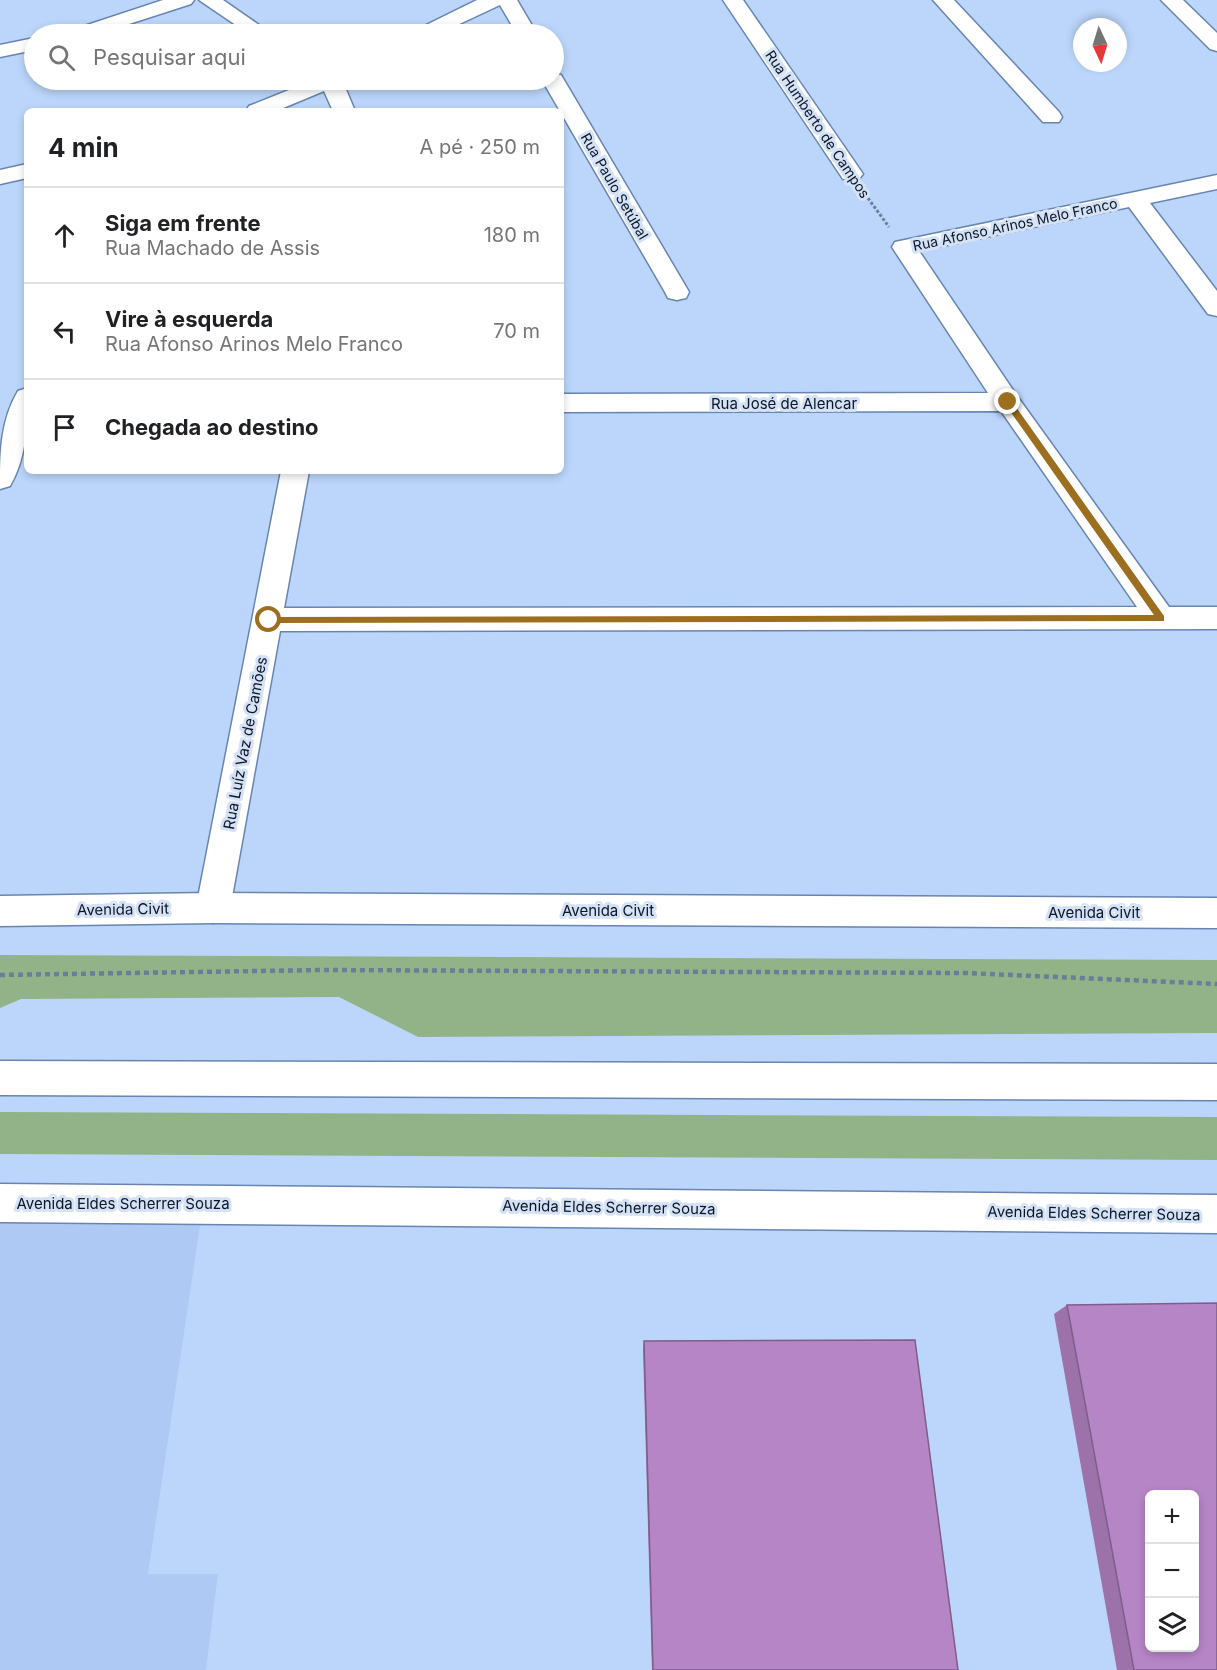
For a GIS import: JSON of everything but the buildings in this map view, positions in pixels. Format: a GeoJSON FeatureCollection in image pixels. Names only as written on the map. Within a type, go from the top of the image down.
{"type":"FeatureCollection","features":[{"type":"Feature","properties":{"kind":"street"},"geometry":{"type":"LineString","coordinates":[[110,24],[184,0]]}},
{"type":"Feature","properties":{"kind":"street"},"geometry":{"type":"LineString","coordinates":[[209,0],[246,24]]}},
{"type":"Feature","properties":{"kind":"street"},"geometry":{"type":"LineString","coordinates":[[444,24],[493,0]]}},
{"type":"Feature","properties":{"kind":"street"},"geometry":{"type":"LineString","coordinates":[[507,0],[521,24]]}},
{"type":"Feature","properties":{"kind":"street","name":"Rua Humberto de Campos"},"geometry":{"type":"LineString","coordinates":[[733,0],[851,174]]}},
{"type":"Feature","properties":{"kind":"street"},"geometry":{"type":"LineString","coordinates":[[944,0],[1051,117]]}},
{"type":"Feature","properties":{"kind":"street"},"geometry":{"type":"LineString","coordinates":[[1171,0],[1217,45]]}},
{"type":"Feature","properties":{"kind":"street"},"geometry":{"type":"LineString","coordinates":[[0,51],[24,46]]}},
{"type":"Feature","properties":{"kind":"street"},"geometry":{"type":"LineString","coordinates":[[264,108],[307,90]]}},
{"type":"Feature","properties":{"kind":"street"},"geometry":{"type":"LineString","coordinates":[[335,90],[343,108]]}},
{"type":"Feature","properties":{"kind":"street","name":"Rua Paulo Setúbal"},"geometry":{"type":"LineString","coordinates":[[559,90],[677,292]]}},
{"type":"Feature","properties":{"kind":"street"},"geometry":{"type":"LineString","coordinates":[[0,177],[24,172]]}},
{"type":"Feature","properties":{"kind":"street","name":"Rua Afonso Arinos Melo Franco"},"geometry":{"type":"LineString","coordinates":[[1161,618],[1008,402],[904,247],[1217,182]]}},
{"type":"Feature","properties":{"kind":"street"},"geometry":{"type":"LineString","coordinates":[[1135,199],[1217,308]]}},
{"type":"Feature","properties":{"kind":"street"},"geometry":{"type":"LineString","coordinates":[[0,480],[17,402]]}},
{"type":"Feature","properties":{"kind":"street","name":"Rua José de Alencar"},"geometry":{"type":"LineString","coordinates":[[564,403],[1008,402]]}},
{"type":"Feature","properties":{"kind":"street","name":"Rua Luíz Vaz de Camões"},"geometry":{"type":"LineString","coordinates":[[213,908],[269,620],[294,474]]}},
{"type":"Feature","properties":{"kind":"street"},"geometry":{"type":"LineString","coordinates":[[269,620],[1217,618]]}},
{"type":"Feature","properties":{"kind":"street","name":"Avenida Civit"},"geometry":{"type":"LineString","coordinates":[[0,911],[213,908],[1217,913]]}},
{"type":"Feature","properties":{"kind":"street"},"geometry":{"type":"LineString","coordinates":[[0,1078],[1217,1082]]}},
{"type":"Feature","properties":{"kind":"street","name":"Avenida Eldes Scherrer Souza"},"geometry":{"type":"LineString","coordinates":[[0,1203],[1217,1214]]}},
{"type":"Feature","properties":{"kind":"path","name":"Rua Humberto de Campos"},"geometry":{"type":"LineString","coordinates":[[851,174],[904,247]]}},
{"type":"Feature","properties":{"kind":"path"},"geometry":{"type":"LineString","coordinates":[[0,975],[322,970],[966,973],[1217,984]]}},
{"type":"Feature","properties":{"kind":"shaded area"},"geometry":{"type":"Polygon","coordinates":[[[201,1219],[148,1574],[218,1574],[206,1670],[0,1670],[0,1222],[201,1219]]]}},
{"type":"Feature","properties":{"kind":"green space"},"geometry":{"type":"Polygon","coordinates":[[[0,955],[1217,960],[1217,1033],[418,1037],[339,997],[21,999],[0,1008],[0,955]]]}},
{"type":"Feature","properties":{"kind":"green space"},"geometry":{"type":"Polygon","coordinates":[[[0,1112],[1217,1117],[1217,1160],[0,1154],[0,1112]]]}},
{"type":"Feature","properties":{"kind":"route"},"geometry":{"type":"LineString","coordinates":[[269,620],[1161,618],[1008,402]]}}]}
